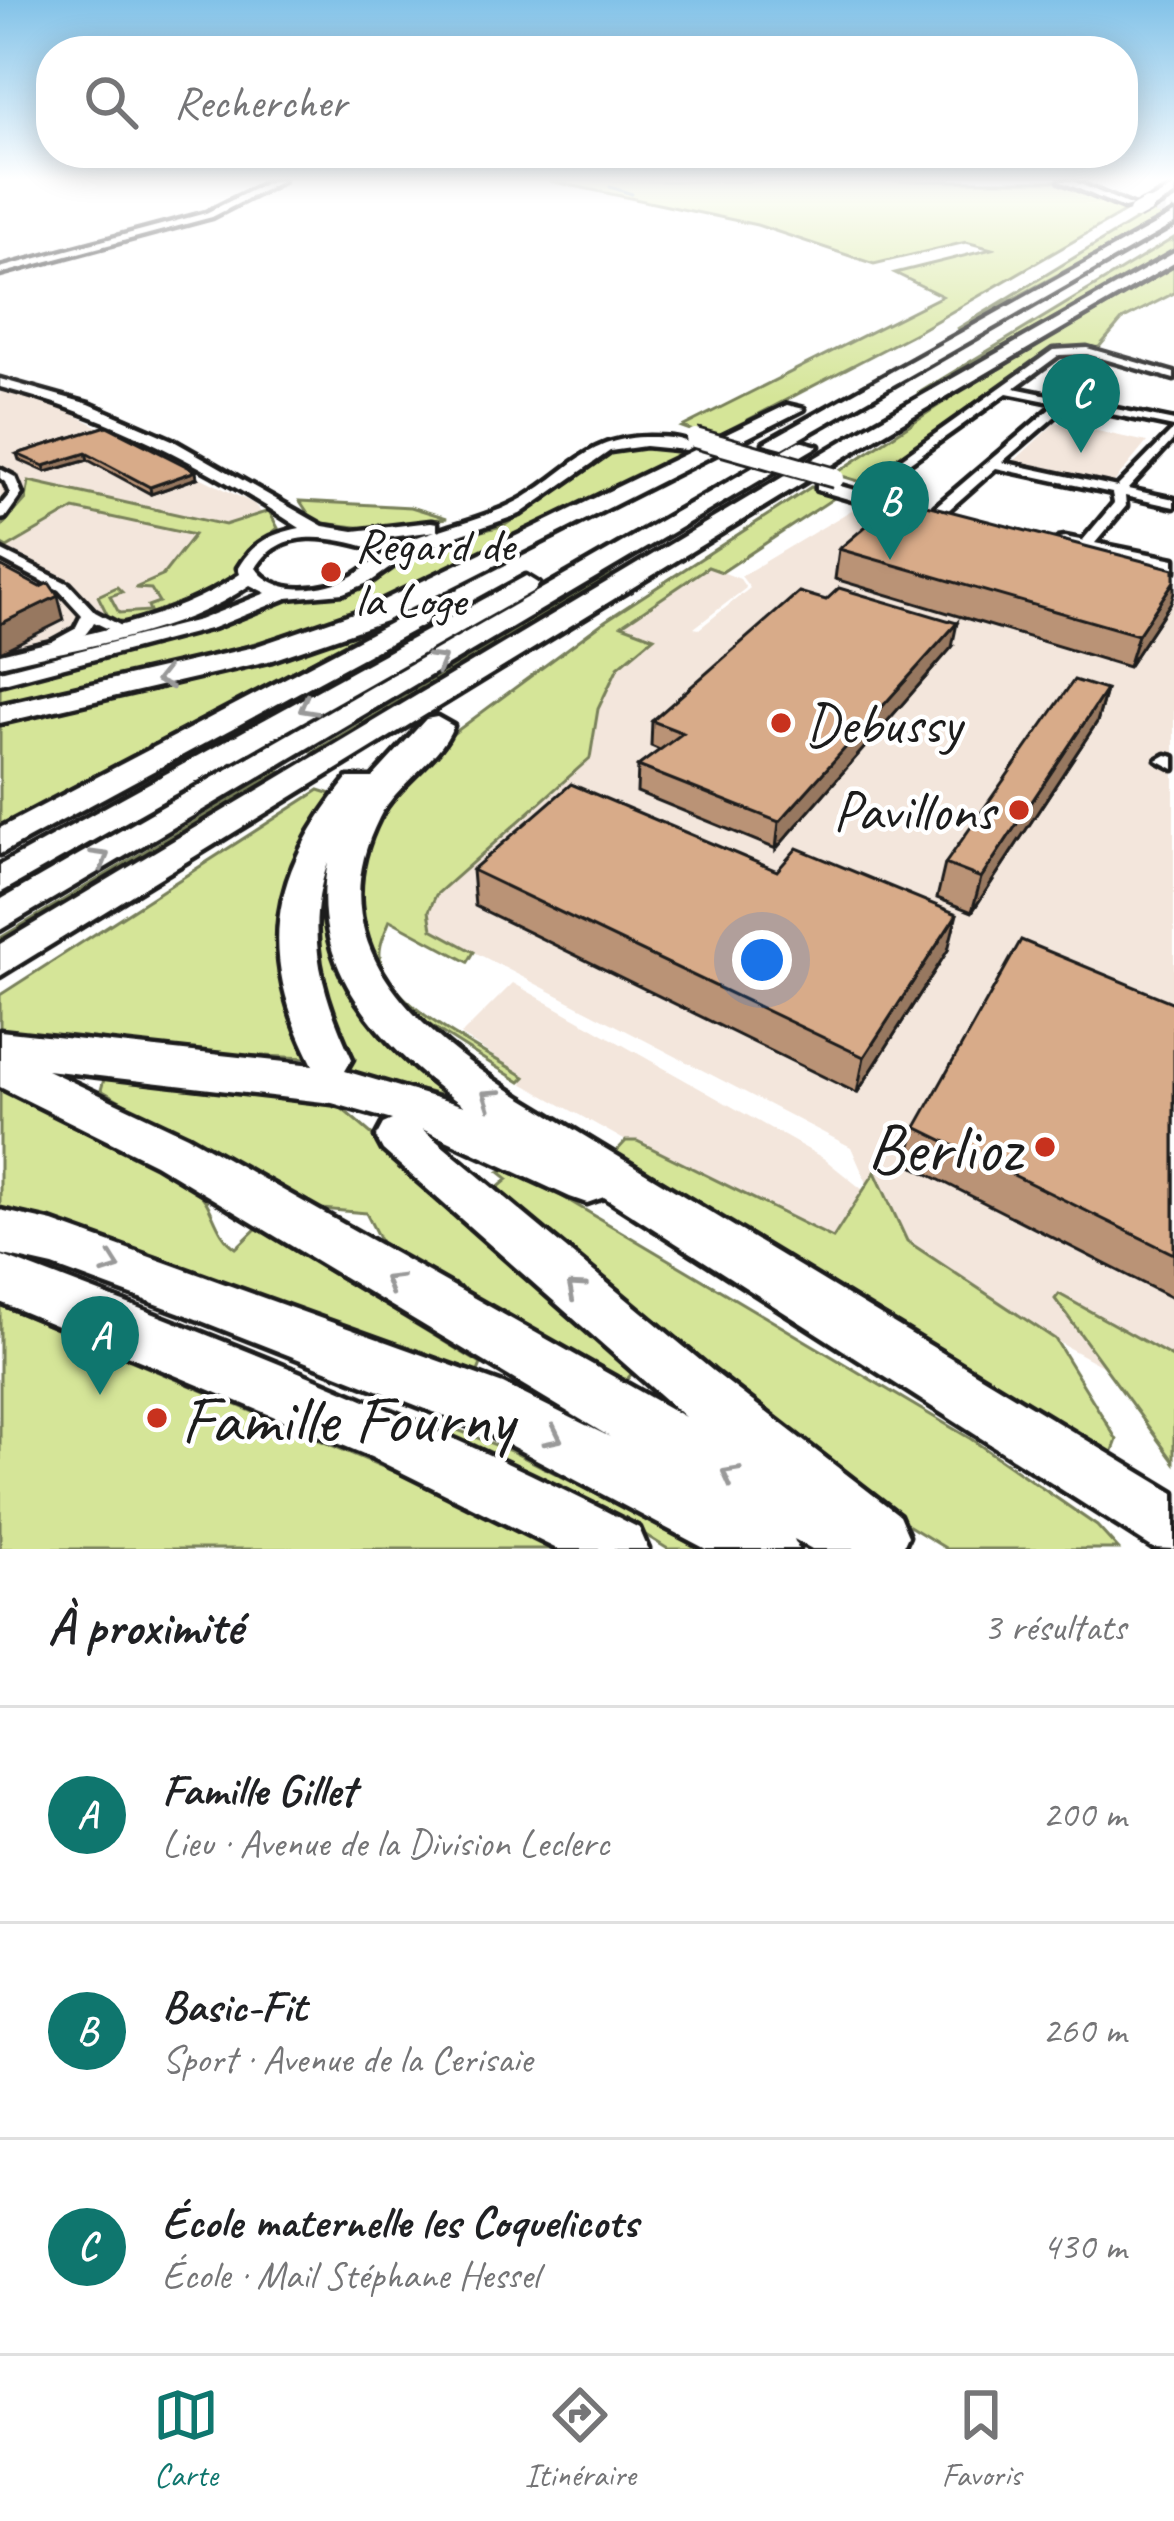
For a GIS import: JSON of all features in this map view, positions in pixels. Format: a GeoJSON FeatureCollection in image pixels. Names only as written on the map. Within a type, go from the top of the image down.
{"type":"FeatureCollection","features":[{"type":"Feature","properties":{"kind":"highway"},"geometry":{"type":"LineString","coordinates":[[0,881],[1112,253]]}},
{"type":"Feature","properties":{"kind":"highway"},"geometry":{"type":"LineString","coordinates":[[0,917],[1136,253]]}},
{"type":"Feature","properties":{"kind":"highway"},"geometry":{"type":"LineString","coordinates":[[0,962],[986,364],[1174,257]]}},
{"type":"Feature","properties":{"kind":"highway"},"geometry":{"type":"LineString","coordinates":[[0,714],[151,682],[335,630],[430,591],[661,479],[1052,264]]}},
{"type":"Feature","properties":{"kind":"highway"},"geometry":{"type":"LineString","coordinates":[[0,843],[658,485],[661,479]]}},
{"type":"Feature","properties":{"kind":"highway"},"geometry":{"type":"LineString","coordinates":[[331,1059],[306,1010],[294,968],[300,889],[310,858],[344,804],[383,764],[627,595],[624,586]]}},
{"type":"Feature","properties":{"kind":"highway"},"geometry":{"type":"LineString","coordinates":[[437,726],[433,737],[378,788],[343,861],[342,924],[368,988],[411,1038],[450,1070],[728,1253],[1174,1527]]}},
{"type":"Feature","properties":{"kind":"highway"},"geometry":{"type":"LineString","coordinates":[[0,1048],[293,1079],[409,1104],[538,1158],[728,1253]]}},
{"type":"Feature","properties":{"kind":"highway"},"geometry":{"type":"LineString","coordinates":[[0,1067],[172,1150],[522,1359],[872,1549]]}},
{"type":"Feature","properties":{"kind":"highway"},"geometry":{"type":"LineString","coordinates":[[399,1137],[694,1390],[894,1549]]}},
{"type":"Feature","properties":{"kind":"highway"},"geometry":{"type":"LineString","coordinates":[[0,1232],[164,1283],[503,1412],[768,1549]]}},
{"type":"Feature","properties":{"kind":"highway"},"geometry":{"type":"LineString","coordinates":[[0,1278],[317,1405],[509,1490],[618,1549]]}},
{"type":"Feature","properties":{"kind":"street"},"geometry":{"type":"LineString","coordinates":[[0,271],[66,253]]}},
{"type":"Feature","properties":{"kind":"street"},"geometry":{"type":"LineString","coordinates":[[872,484],[1057,352],[1087,351],[1174,376]]}},
{"type":"Feature","properties":{"kind":"street"},"geometry":{"type":"LineString","coordinates":[[0,383],[63,398],[259,494],[320,532]]}},
{"type":"Feature","properties":{"kind":"street"},"geometry":{"type":"LineString","coordinates":[[1004,389],[1174,428],[1118,493]]}},
{"type":"Feature","properties":{"kind":"street"},"geometry":{"type":"LineString","coordinates":[[954,517],[993,464],[1065,402]]}},
{"type":"Feature","properties":{"kind":"street"},"geometry":{"type":"LineString","coordinates":[[286,592],[250,576],[247,568],[256,552],[283,538],[421,529],[470,516],[516,493],[573,448],[594,439],[646,432],[954,517]]}},
{"type":"Feature","properties":{"kind":"street"},"geometry":{"type":"LineString","coordinates":[[0,678],[206,624],[286,592],[338,589],[366,577],[379,562],[509,513],[598,450],[633,442],[691,442]]}},
{"type":"Feature","properties":{"kind":"street"},"geometry":{"type":"LineString","coordinates":[[993,464],[1174,503]]}},
{"type":"Feature","properties":{"kind":"street"},"geometry":{"type":"LineString","coordinates":[[0,473],[16,488],[0,515]]}},
{"type":"Feature","properties":{"kind":"street"},"geometry":{"type":"LineString","coordinates":[[829,482],[872,484],[954,517]]}},
{"type":"Feature","properties":{"kind":"street"},"geometry":{"type":"LineString","coordinates":[[1084,546],[1121,503],[1118,493]]}},
{"type":"Feature","properties":{"kind":"street"},"geometry":{"type":"LineString","coordinates":[[259,494],[286,520],[283,538]]}},
{"type":"Feature","properties":{"kind":"street"},"geometry":{"type":"LineString","coordinates":[[357,536],[376,549],[379,562]]}},
{"type":"Feature","properties":{"kind":"street"},"geometry":{"type":"LineString","coordinates":[[1174,565],[1040,541],[1174,579]]}},
{"type":"Feature","properties":{"kind":"street"},"geometry":{"type":"LineString","coordinates":[[0,554],[64,587],[90,615],[119,629]]}},
{"type":"Feature","properties":{"kind":"street"},"geometry":{"type":"LineString","coordinates":[[0,660],[198,607],[250,576]]}},
{"type":"Feature","properties":{"kind":"street"},"geometry":{"type":"LineString","coordinates":[[58,644],[81,632],[90,615]]}},
{"type":"Feature","properties":{"kind":"shaded area"},"geometry":{"type":"Polygon","coordinates":[[[0,390],[53,404],[254,504],[270,523],[273,536],[243,557],[239,580],[181,611],[0,656],[0,390]]]}},
{"type":"Feature","properties":{"kind":"shaded area"},"geometry":{"type":"Polygon","coordinates":[[[1056,422],[1147,442],[1110,487],[1012,463],[1056,422]]]}},
{"type":"Feature","properties":{"kind":"shaded area"},"geometry":{"type":"Polygon","coordinates":[[[860,505],[1174,585],[1174,1405],[899,1256],[851,1147],[399,913],[610,669],[649,636],[621,626],[709,567],[740,579],[746,588],[694,628],[699,629],[750,588],[741,576],[860,505]]]}},
{"type":"Feature","properties":{"kind":"shaded area"},"geometry":{"type":"Polygon","coordinates":[[[513,983],[823,1158],[863,1190],[833,1238],[637,1142],[626,1141],[520,1082],[524,1076],[461,1035],[513,983]]]}},
{"type":"Feature","properties":{"kind":"green space"},"geometry":{"type":"Polygon","coordinates":[[[842,253],[919,253],[874,264],[842,253]]]}},
{"type":"Feature","properties":{"kind":"green space"},"geometry":{"type":"Polygon","coordinates":[[[975,253],[1053,253],[917,332],[713,438],[682,427],[942,296],[895,273],[975,253]]]}},
{"type":"Feature","properties":{"kind":"green space"},"geometry":{"type":"Polygon","coordinates":[[[1081,253],[1098,253],[957,329],[1081,253]]]}},
{"type":"Feature","properties":{"kind":"green space"},"geometry":{"type":"Polygon","coordinates":[[[1149,253],[1170,253],[917,394],[1149,253]]]}},
{"type":"Feature","properties":{"kind":"green space"},"geometry":{"type":"Polygon","coordinates":[[[1174,267],[1174,293],[1122,320],[1099,347],[1050,354],[865,483],[835,474],[968,386],[1174,267]]]}},
{"type":"Feature","properties":{"kind":"green space"},"geometry":{"type":"Polygon","coordinates":[[[645,445],[688,450],[375,606],[203,659],[0,705],[0,682],[184,637],[285,598],[355,589],[419,547],[505,525],[608,453],[645,445]]]}},
{"type":"Feature","properties":{"kind":"green space"},"geometry":{"type":"Polygon","coordinates":[[[29,481],[225,525],[269,511],[278,528],[243,557],[239,580],[160,616],[110,620],[98,596],[117,587],[122,592],[110,596],[119,613],[150,611],[148,606],[159,602],[151,589],[135,588],[162,576],[194,535],[74,509],[7,548],[0,544],[0,528],[26,499],[29,481]]]}},
{"type":"Feature","properties":{"kind":"green space"},"geometry":{"type":"Polygon","coordinates":[[[811,487],[837,496],[722,572],[708,567],[622,625],[654,637],[618,667],[598,709],[590,758],[436,895],[429,911],[432,929],[474,952],[468,962],[390,920],[380,954],[392,983],[424,1015],[525,1077],[520,1082],[403,1008],[375,970],[355,898],[371,825],[423,756],[605,621],[811,487]]]}},
{"type":"Feature","properties":{"kind":"green space"},"geometry":{"type":"Polygon","coordinates":[[[300,501],[411,507],[447,518],[373,529],[314,522],[300,501]]]}},
{"type":"Feature","properties":{"kind":"green space"},"geometry":{"type":"Polygon","coordinates":[[[610,574],[617,577],[319,756],[313,752],[610,574]]]}},
{"type":"Feature","properties":{"kind":"green space"},"geometry":{"type":"Polygon","coordinates":[[[373,621],[378,625],[0,830],[0,723],[237,667],[373,621]]]}},
{"type":"Feature","properties":{"kind":"green space"},"geometry":{"type":"Polygon","coordinates":[[[279,771],[285,775],[0,947],[0,938],[279,771]]]}},
{"type":"Feature","properties":{"kind":"green space"},"geometry":{"type":"Polygon","coordinates":[[[319,790],[338,796],[298,864],[288,890],[279,944],[284,997],[308,1058],[124,1050],[0,1030],[0,995],[319,790]]]}},
{"type":"Feature","properties":{"kind":"green space"},"geometry":{"type":"Polygon","coordinates":[[[315,875],[329,875],[329,912],[455,1087],[440,1095],[347,1071],[323,1019],[313,976],[315,875]]]}},
{"type":"Feature","properties":{"kind":"green space"},"geometry":{"type":"Polygon","coordinates":[[[104,1079],[256,1088],[340,1107],[640,1364],[623,1384],[384,1248],[366,1213],[310,1208],[101,1090],[104,1079]]]}},
{"type":"Feature","properties":{"kind":"green space"},"geometry":{"type":"Polygon","coordinates":[[[0,1088],[148,1158],[201,1195],[222,1234],[236,1248],[257,1228],[481,1364],[474,1381],[0,1216],[0,1088]]]}},
{"type":"Feature","properties":{"kind":"green space"},"geometry":{"type":"Polygon","coordinates":[[[626,1141],[637,1141],[833,1238],[875,1172],[907,1241],[1055,1339],[1117,1440],[1111,1456],[610,1158],[626,1141]]]}},
{"type":"Feature","properties":{"kind":"green space"},"geometry":{"type":"Polygon","coordinates":[[[514,1168],[971,1439],[1097,1526],[1118,1549],[947,1549],[834,1480],[489,1195],[508,1179],[499,1172],[514,1168]]]}},
{"type":"Feature","properties":{"kind":"green space"},"geometry":{"type":"Polygon","coordinates":[[[1059,1294],[1174,1358],[1174,1462],[1055,1299],[1059,1294]]]}},
{"type":"Feature","properties":{"kind":"green space"},"geometry":{"type":"Polygon","coordinates":[[[0,1305],[473,1505],[562,1549],[0,1549],[0,1305]]]}},
{"type":"Feature","properties":{"kind":"green space"},"geometry":{"type":"Polygon","coordinates":[[[440,1423],[511,1451],[705,1549],[668,1549],[612,1514],[437,1431],[440,1423]]]}},
{"type":"Feature","properties":{"kind":"building"},"geometry":{"type":"Polygon","coordinates":[[[107,426],[196,471],[150,487],[86,453],[44,466],[17,454],[107,426]]]}},
{"type":"Feature","properties":{"kind":"building"},"geometry":{"type":"Polygon","coordinates":[[[899,498],[1174,569],[1174,581],[1138,635],[839,549],[899,498]]]}},
{"type":"Feature","properties":{"kind":"building"},"geometry":{"type":"Polygon","coordinates":[[[0,566],[40,587],[49,583],[58,596],[0,624],[0,566]]]}},
{"type":"Feature","properties":{"kind":"building","name":"Debussy"},"geometry":{"type":"Polygon","coordinates":[[[839,588],[957,623],[779,822],[638,766],[683,733],[652,721],[799,592],[826,600],[839,588]]]}},
{"type":"Feature","properties":{"kind":"building"},"geometry":{"type":"Polygon","coordinates":[[[1074,680],[1106,690],[981,878],[945,864],[1074,680]]]}},
{"type":"Feature","properties":{"kind":"building"},"geometry":{"type":"Polygon","coordinates":[[[571,784],[777,871],[797,848],[957,914],[864,1057],[472,870],[571,784]]]}},
{"type":"Feature","properties":{"kind":"building","name":"Berlioz"},"geometry":{"type":"Polygon","coordinates":[[[1021,940],[1174,1003],[1174,1254],[916,1127],[1021,940]]]}},
{"type":"Feature","properties":{"kind":"place","name":"École maternelle les Coquelicots"},"geometry":{"type":"Point","coordinates":[1081,453]}},
{"type":"Feature","properties":{"kind":"place","name":"Basic-Fit"},"geometry":{"type":"Point","coordinates":[890,560]}},
{"type":"Feature","properties":{"kind":"place","name":"Regard de la Loge"},"geometry":{"type":"Point","coordinates":[331,572]}},
{"type":"Feature","properties":{"kind":"place","name":"Debussy"},"geometry":{"type":"Point","coordinates":[781,723]}},
{"type":"Feature","properties":{"kind":"place","name":"Pavillons"},"geometry":{"type":"Point","coordinates":[1019,810]}},
{"type":"Feature","properties":{"kind":"place","name":"Berlioz"},"geometry":{"type":"Point","coordinates":[1045,1147]}},
{"type":"Feature","properties":{"kind":"place","name":"Famille Gillet"},"geometry":{"type":"Point","coordinates":[100,1395]}},
{"type":"Feature","properties":{"kind":"place","name":"Famille Fourny"},"geometry":{"type":"Point","coordinates":[157,1418]}}]}
